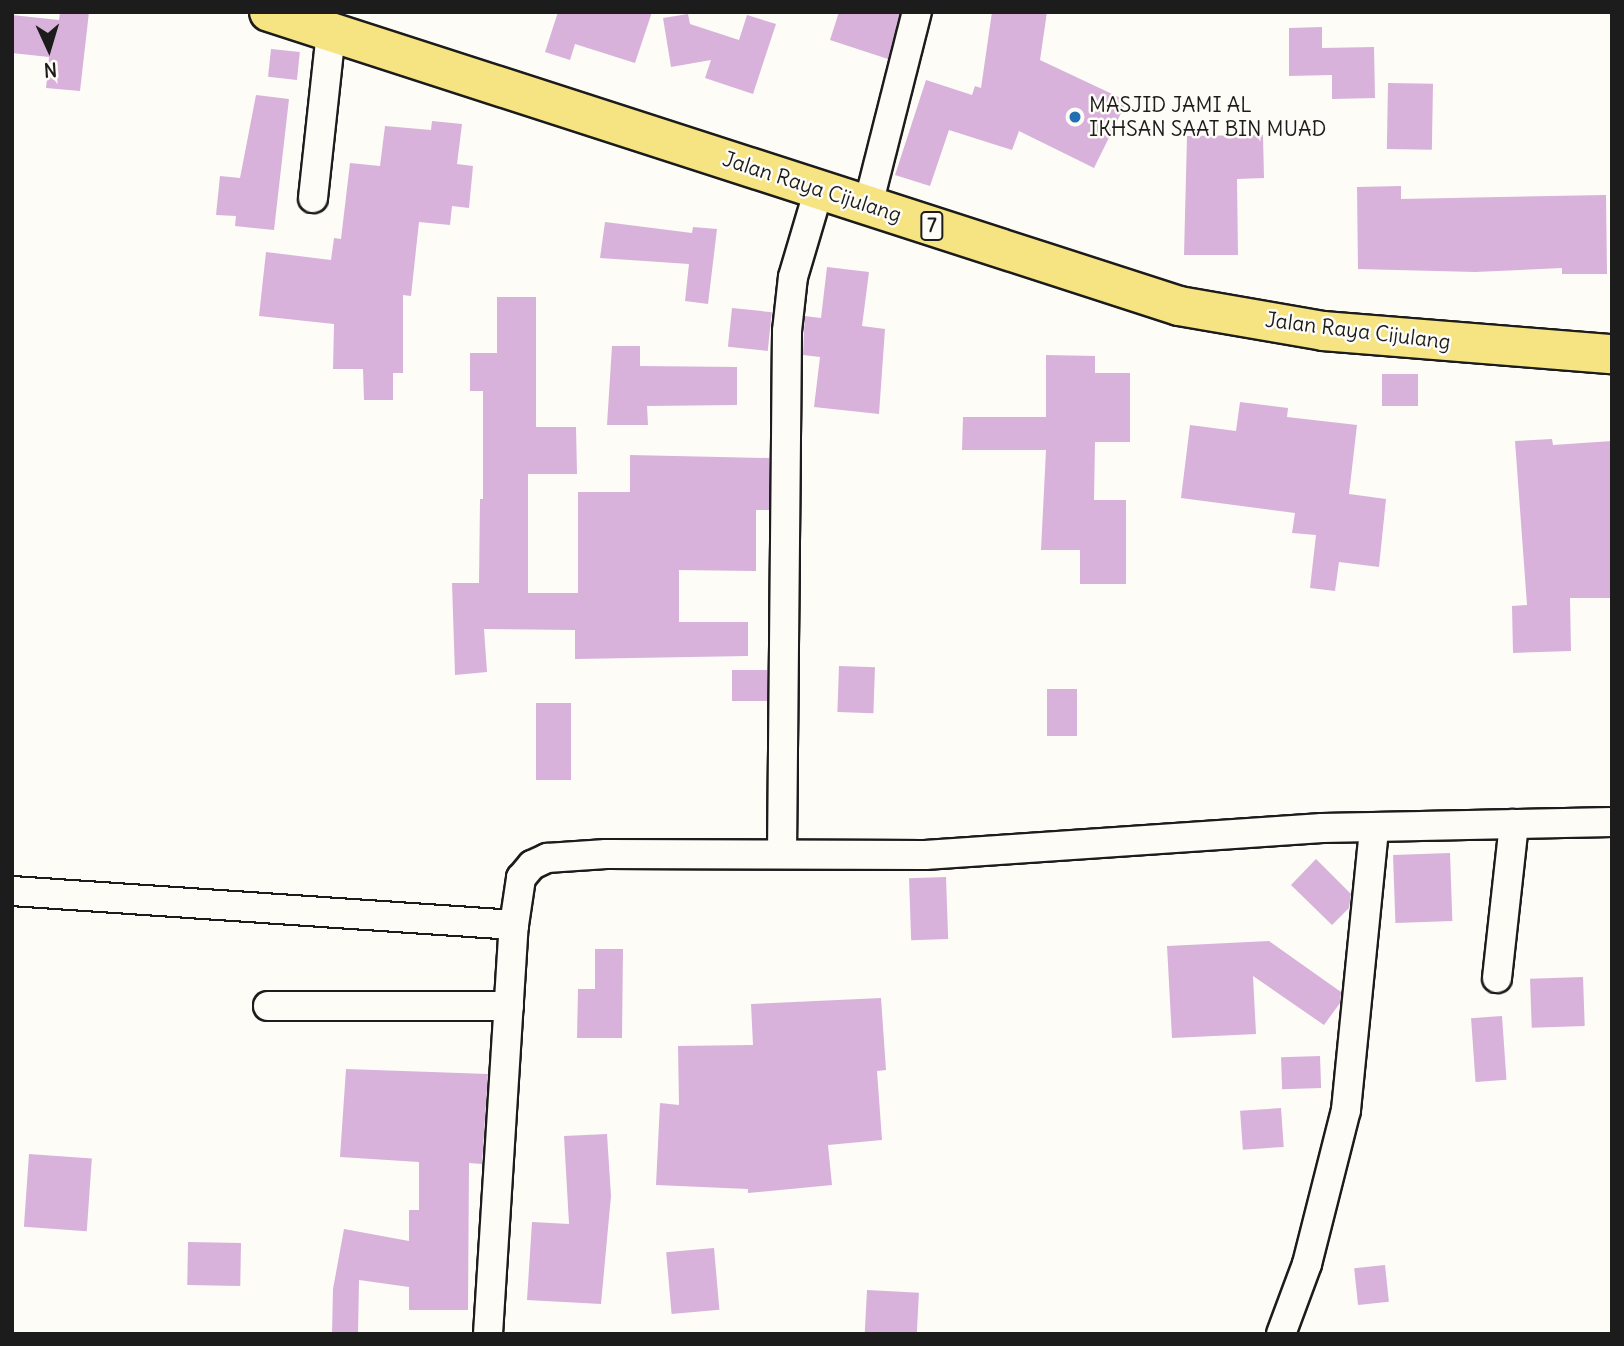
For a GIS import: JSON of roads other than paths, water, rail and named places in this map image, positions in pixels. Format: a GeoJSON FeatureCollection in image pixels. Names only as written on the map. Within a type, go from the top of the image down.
{"type":"FeatureCollection","features":[{"type":"Feature","properties":{"kind":"highway","name":"Jalan Raya Cijulang"},"geometry":{"type":"LineString","coordinates":[[270,12],[1178,306],[1349,334],[1612,354]]}},
{"type":"Feature","properties":{"kind":"street"},"geometry":{"type":"LineString","coordinates":[[868,205],[918,12]]}},
{"type":"Feature","properties":{"kind":"street"},"geometry":{"type":"LineString","coordinates":[[313,198],[331,31]]}},
{"type":"Feature","properties":{"kind":"street"},"geometry":{"type":"LineString","coordinates":[[782,854],[786,355],[793,277],[819,188]]}},
{"type":"Feature","properties":{"kind":"street"},"geometry":{"type":"LineString","coordinates":[[488,1334],[514,925],[522,878],[532,865],[547,858],[782,854],[925,855],[1374,827],[1612,822]]}},
{"type":"Feature","properties":{"kind":"street"},"geometry":{"type":"LineString","coordinates":[[1497,978],[1514,824]]}},
{"type":"Feature","properties":{"kind":"street"},"geometry":{"type":"LineString","coordinates":[[1281,1334],[1307,1264],[1346,1110],[1374,827]]}},
{"type":"Feature","properties":{"kind":"street"},"geometry":{"type":"LineString","coordinates":[[12,891],[514,925]]}},
{"type":"Feature","properties":{"kind":"street"},"geometry":{"type":"LineString","coordinates":[[268,1006],[509,1006]]}},
{"type":"Feature","properties":{"kind":"place","name":"MASJID JAMI AL IKHSAN SAAT BIN MUAD"},"geometry":{"type":"Point","coordinates":[1075,117]}}]}
